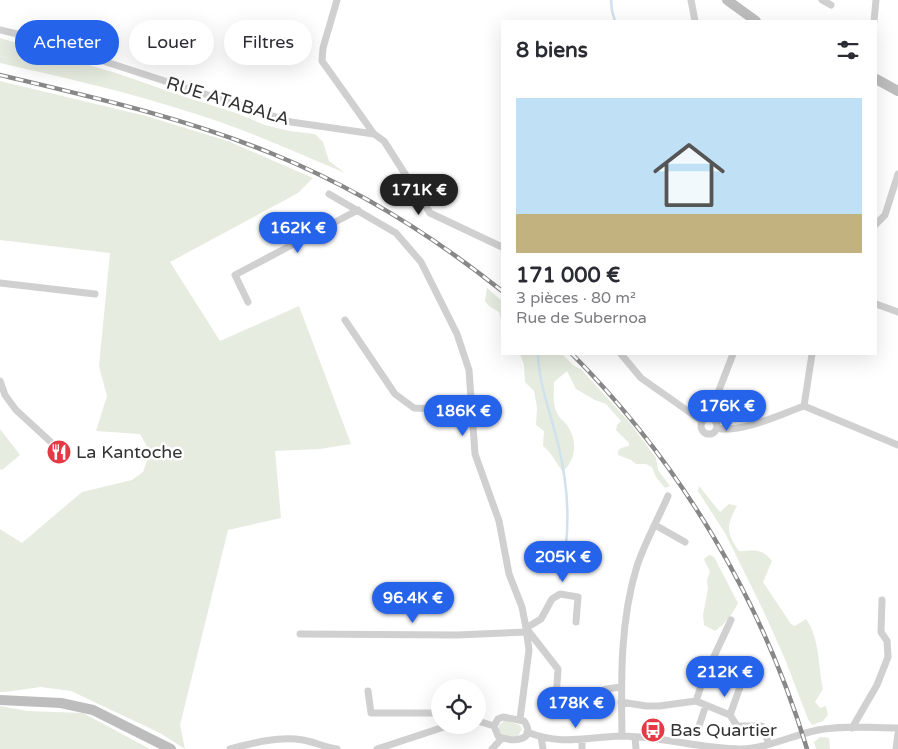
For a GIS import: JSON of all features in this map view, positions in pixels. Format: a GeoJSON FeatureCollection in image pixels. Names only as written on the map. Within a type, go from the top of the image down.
{"type":"FeatureCollection","features":[{"type":"Feature","properties":{"kind":"main road"},"geometry":{"type":"LineString","coordinates":[[727,0],[755,20]]}},
{"type":"Feature","properties":{"kind":"main road"},"geometry":{"type":"LineString","coordinates":[[877,80],[898,91]]}},
{"type":"Feature","properties":{"kind":"main road"},"geometry":{"type":"LineString","coordinates":[[0,700],[62,703],[93,710],[171,749]]}},
{"type":"Feature","properties":{"kind":"street"},"geometry":{"type":"LineString","coordinates":[[337,0],[323,48],[322,61],[374,134],[384,141],[430,213],[501,246]]}},
{"type":"Feature","properties":{"kind":"street"},"geometry":{"type":"LineString","coordinates":[[691,0],[696,20]]}},
{"type":"Feature","properties":{"kind":"street"},"geometry":{"type":"LineString","coordinates":[[822,0],[831,5]]}},
{"type":"Feature","properties":{"kind":"street"},"geometry":{"type":"LineString","coordinates":[[874,20],[876,0]]}},
{"type":"Feature","properties":{"kind":"street","name":"RUE ATABALA"},"geometry":{"type":"LineString","coordinates":[[0,30],[26,36],[291,122],[374,134]]}},
{"type":"Feature","properties":{"kind":"street"},"geometry":{"type":"LineString","coordinates":[[877,223],[885,215],[898,174]]}},
{"type":"Feature","properties":{"kind":"street"},"geometry":{"type":"LineString","coordinates":[[329,194],[396,233],[421,262],[457,334],[469,370],[475,454],[499,520],[509,574],[522,607],[526,630],[529,650],[520,719]]}},
{"type":"Feature","properties":{"kind":"street"},"geometry":{"type":"LineString","coordinates":[[248,302],[235,275],[358,210]]}},
{"type":"Feature","properties":{"kind":"street"},"geometry":{"type":"LineString","coordinates":[[0,283],[95,294]]}},
{"type":"Feature","properties":{"kind":"street"},"geometry":{"type":"LineString","coordinates":[[877,304],[898,312]]}},
{"type":"Feature","properties":{"kind":"street"},"geometry":{"type":"LineString","coordinates":[[345,320],[396,394],[414,408],[471,410]]}},
{"type":"Feature","properties":{"kind":"street"},"geometry":{"type":"LineString","coordinates":[[621,355],[641,378],[702,421]]}},
{"type":"Feature","properties":{"kind":"street"},"geometry":{"type":"LineString","coordinates":[[710,417],[733,355]]}},
{"type":"Feature","properties":{"kind":"street"},"geometry":{"type":"LineString","coordinates":[[804,406],[812,355]]}},
{"type":"Feature","properties":{"kind":"street"},"geometry":{"type":"LineString","coordinates":[[0,381],[5,395],[16,410],[53,444]]}},
{"type":"Feature","properties":{"kind":"street"},"geometry":{"type":"LineString","coordinates":[[717,428],[724,430],[738,429],[804,406],[898,446]]}},
{"type":"Feature","properties":{"kind":"street"},"geometry":{"type":"LineString","coordinates":[[702,421],[710,417]]}},
{"type":"Feature","properties":{"kind":"street"},"geometry":{"type":"LineString","coordinates":[[702,421],[702,429],[705,433],[710,434],[717,428],[715,420],[710,417]]}},
{"type":"Feature","properties":{"kind":"street"},"geometry":{"type":"LineString","coordinates":[[622,736],[621,687],[625,618],[638,565],[668,496]]}},
{"type":"Feature","properties":{"kind":"street"},"geometry":{"type":"LineString","coordinates":[[655,525],[685,542]]}},
{"type":"Feature","properties":{"kind":"street"},"geometry":{"type":"LineString","coordinates":[[300,634],[457,635],[526,630],[541,619],[552,599],[560,594],[578,597],[576,622]]}},
{"type":"Feature","properties":{"kind":"street"},"geometry":{"type":"LineString","coordinates":[[852,728],[877,685],[888,657],[887,641],[881,632],[882,600]]}},
{"type":"Feature","properties":{"kind":"street"},"geometry":{"type":"LineString","coordinates":[[696,701],[703,680],[731,620]]}},
{"type":"Feature","properties":{"kind":"street"},"geometry":{"type":"LineString","coordinates":[[526,630],[558,670],[556,698]]}},
{"type":"Feature","properties":{"kind":"street"},"geometry":{"type":"LineString","coordinates":[[579,702],[606,689],[621,687]]}},
{"type":"Feature","properties":{"kind":"street"},"geometry":{"type":"LineString","coordinates":[[730,715],[740,687]]}},
{"type":"Feature","properties":{"kind":"street"},"geometry":{"type":"LineString","coordinates":[[368,691],[371,714],[431,713]]}},
{"type":"Feature","properties":{"kind":"street"},"geometry":{"type":"LineString","coordinates":[[621,702],[659,706],[696,701],[730,715],[737,726],[762,726],[769,744]]}},
{"type":"Feature","properties":{"kind":"street"},"geometry":{"type":"LineString","coordinates":[[696,736],[706,705]]}},
{"type":"Feature","properties":{"kind":"street"},"geometry":{"type":"LineString","coordinates":[[502,717],[520,719],[526,724],[527,732],[526,736],[520,740],[502,738],[498,736],[494,726],[498,719],[502,717]]}},
{"type":"Feature","properties":{"kind":"street"},"geometry":{"type":"LineString","coordinates":[[486,724],[494,726]]}},
{"type":"Feature","properties":{"kind":"street"},"geometry":{"type":"LineString","coordinates":[[527,732],[541,737],[582,740],[622,736],[693,747],[743,749],[769,744],[821,729],[898,728]]}},
{"type":"Feature","properties":{"kind":"street"},"geometry":{"type":"LineString","coordinates":[[377,749],[431,731]]}},
{"type":"Feature","properties":{"kind":"street"},"geometry":{"type":"LineString","coordinates":[[896,749],[898,734]]}},
{"type":"Feature","properties":{"kind":"street"},"geometry":{"type":"LineString","coordinates":[[541,737],[543,749]]}},
{"type":"Feature","properties":{"kind":"street"},"geometry":{"type":"LineString","coordinates":[[636,737],[636,749]]}},
{"type":"Feature","properties":{"kind":"street"},"geometry":{"type":"LineString","coordinates":[[492,749],[502,738]]}},
{"type":"Feature","properties":{"kind":"street"},"geometry":{"type":"LineString","coordinates":[[230,749],[246,747],[262,741],[295,739],[337,749]]}},
{"type":"Feature","properties":{"kind":"street"},"geometry":{"type":"LineString","coordinates":[[582,740],[582,749]]}},
{"type":"Feature","properties":{"kind":"shaded area"},"geometry":{"type":"Polygon","coordinates":[[[0,38],[15,43],[15,65],[89,65],[236,113],[265,125],[289,131],[315,134],[323,142],[329,161],[345,173],[252,134],[172,106],[0,63],[0,38]]]}},
{"type":"Feature","properties":{"kind":"shaded area"},"geometry":{"type":"Polygon","coordinates":[[[0,81],[146,116],[228,141],[313,178],[298,193],[170,262],[220,341],[299,306],[351,444],[319,449],[275,451],[281,518],[228,530],[180,725],[185,749],[160,733],[71,691],[41,687],[0,692],[0,529],[22,543],[82,492],[132,480],[143,472],[150,452],[140,434],[96,431],[107,396],[99,366],[110,253],[0,240],[0,81]]]}},
{"type":"Feature","properties":{"kind":"shaded area"},"geometry":{"type":"Polygon","coordinates":[[[487,288],[501,300],[501,320],[499,312],[485,301],[487,288]]]}},
{"type":"Feature","properties":{"kind":"shaded area"},"geometry":{"type":"Polygon","coordinates":[[[520,355],[563,355],[574,366],[581,369],[630,423],[656,458],[658,470],[670,486],[665,488],[656,477],[652,467],[646,464],[636,464],[618,455],[618,451],[621,448],[629,446],[629,443],[616,430],[617,425],[621,421],[606,404],[576,389],[567,371],[554,382],[555,409],[571,431],[574,443],[573,456],[563,472],[543,446],[544,431],[536,425],[537,407],[534,391],[525,382],[524,365],[520,355]]]}},
{"type":"Feature","properties":{"kind":"shaded area"},"geometry":{"type":"Polygon","coordinates":[[[0,429],[20,455],[2,470],[0,469],[0,429]]]}},
{"type":"Feature","properties":{"kind":"shaded area"},"geometry":{"type":"Polygon","coordinates":[[[699,486],[720,512],[729,504],[737,506],[729,524],[730,534],[735,545],[739,551],[761,552],[772,561],[763,582],[791,624],[795,626],[806,619],[811,627],[816,644],[823,689],[815,702],[820,708],[826,706],[828,715],[823,721],[812,725],[808,719],[785,659],[763,610],[725,533],[698,491],[699,486]]]}},
{"type":"Feature","properties":{"kind":"shaded area"},"geometry":{"type":"Polygon","coordinates":[[[709,555],[714,557],[738,603],[728,618],[715,631],[704,625],[703,615],[708,589],[707,580],[710,572],[704,559],[709,555]]]}},
{"type":"Feature","properties":{"kind":"shaded area"},"geometry":{"type":"Polygon","coordinates":[[[0,706],[27,711],[83,713],[150,749],[0,749],[0,706]]]}},
{"type":"Feature","properties":{"kind":"shaded area"},"geometry":{"type":"Polygon","coordinates":[[[504,721],[520,725],[522,729],[518,736],[504,736],[499,731],[499,725],[504,721]]]}},
{"type":"Feature","properties":{"kind":"shaded area"},"geometry":{"type":"Polygon","coordinates":[[[820,737],[829,738],[830,749],[816,749],[814,742],[820,737]]]}},
{"type":"Feature","properties":{"kind":"waterway"},"geometry":{"type":"LineString","coordinates":[[611,0],[615,20]]}},
{"type":"Feature","properties":{"kind":"waterway"},"geometry":{"type":"LineString","coordinates":[[538,355],[543,388],[562,461],[566,494],[566,545],[560,578]]}},
{"type":"Feature","properties":{"kind":"railway"},"geometry":{"type":"LineString","coordinates":[[0,75],[104,100],[172,119],[240,141],[304,167],[392,214],[421,232],[501,290]]}},
{"type":"Feature","properties":{"kind":"railway"},"geometry":{"type":"LineString","coordinates":[[573,355],[612,396],[648,441],[714,537],[742,588],[767,640],[807,749]]}},
{"type":"Feature","properties":{"kind":"place","name":"La Kantoche"},"geometry":{"type":"Point","coordinates":[59,452]}},
{"type":"Feature","properties":{"kind":"place","name":"Bas Quartier"},"geometry":{"type":"Point","coordinates":[653,730]}}]}
